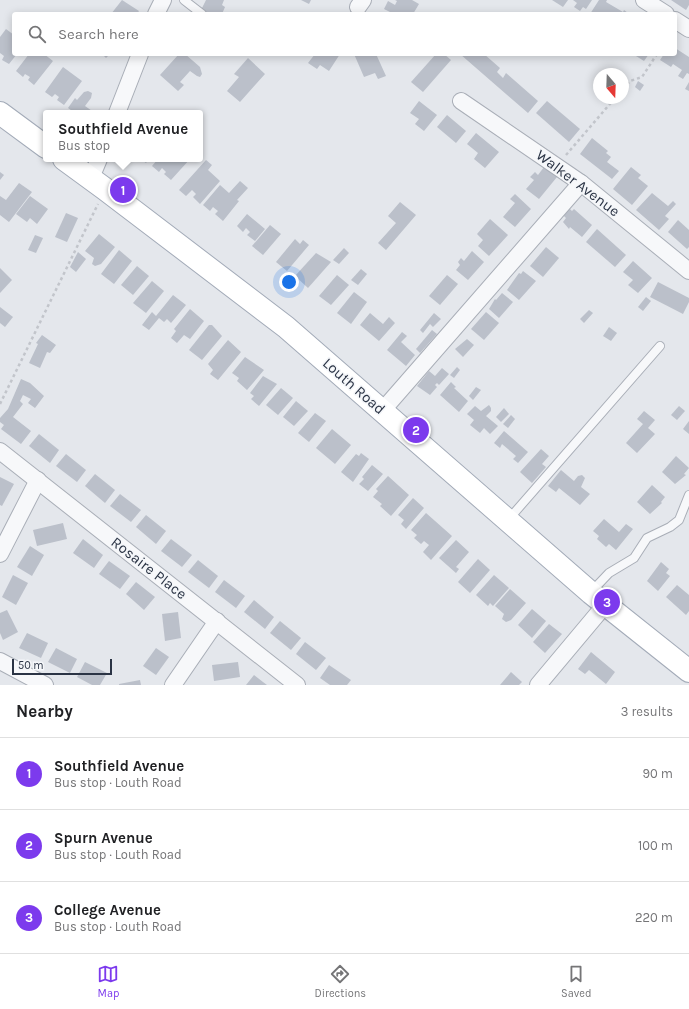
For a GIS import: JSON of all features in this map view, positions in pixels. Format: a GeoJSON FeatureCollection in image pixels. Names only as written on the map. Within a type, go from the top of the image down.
{"type":"FeatureCollection","features":[{"type":"Feature","properties":{"kind":"main road"},"geometry":{"type":"LineString","coordinates":[[0,112],[43,145]]}},
{"type":"Feature","properties":{"kind":"main road","name":"Louth Road"},"geometry":{"type":"LineString","coordinates":[[70,162],[98,175],[286,327],[598,599],[689,671]]}},
{"type":"Feature","properties":{"kind":"street"},"geometry":{"type":"LineString","coordinates":[[157,12],[163,0]]}},
{"type":"Feature","properties":{"kind":"street"},"geometry":{"type":"LineString","coordinates":[[644,0],[663,12]]}},
{"type":"Feature","properties":{"kind":"street"},"geometry":{"type":"LineString","coordinates":[[677,21],[689,29]]}},
{"type":"Feature","properties":{"kind":"street"},"geometry":{"type":"LineString","coordinates":[[118,110],[139,56]]}},
{"type":"Feature","properties":{"kind":"street","name":"Walker Avenue"},"geometry":{"type":"LineString","coordinates":[[461,100],[582,183],[689,272]]}},
{"type":"Feature","properties":{"kind":"street"},"geometry":{"type":"LineString","coordinates":[[382,411],[582,183]]}},
{"type":"Feature","properties":{"kind":"street","name":"Rosaire Place"},"geometry":{"type":"LineString","coordinates":[[0,451],[297,685]]}},
{"type":"Feature","properties":{"kind":"street"},"geometry":{"type":"LineString","coordinates":[[0,554],[38,480]]}},
{"type":"Feature","properties":{"kind":"street"},"geometry":{"type":"LineString","coordinates":[[538,685],[598,599]]}},
{"type":"Feature","properties":{"kind":"street"},"geometry":{"type":"LineString","coordinates":[[173,685],[217,621]]}},
{"type":"Feature","properties":{"kind":"street"},"geometry":{"type":"LineString","coordinates":[[0,662],[45,685]]}},
{"type":"Feature","properties":{"kind":"lane"},"geometry":{"type":"LineString","coordinates":[[184,0],[199,12]]}},
{"type":"Feature","properties":{"kind":"lane"},"geometry":{"type":"LineString","coordinates":[[508,521],[660,346]]}},
{"type":"Feature","properties":{"kind":"lane"},"geometry":{"type":"LineString","coordinates":[[598,599],[609,573],[634,558],[647,538],[670,527],[678,520],[689,495]]}},
{"type":"Feature","properties":{"kind":"path"},"geometry":{"type":"LineString","coordinates":[[629,82],[642,77],[656,56]]}},
{"type":"Feature","properties":{"kind":"path"},"geometry":{"type":"LineString","coordinates":[[557,165],[610,104]]}},
{"type":"Feature","properties":{"kind":"path"},"geometry":{"type":"LineString","coordinates":[[0,404],[98,175]]}},
{"type":"Feature","properties":{"kind":"building"},"geometry":{"type":"Polygon","coordinates":[[[122,0],[139,11],[138,12],[113,12],[122,0]]]}},
{"type":"Feature","properties":{"kind":"building"},"geometry":{"type":"Polygon","coordinates":[[[206,0],[224,0],[222,5],[225,7],[223,12],[204,12],[201,10],[206,0]]]}},
{"type":"Feature","properties":{"kind":"building"},"geometry":{"type":"Polygon","coordinates":[[[301,0],[311,0],[309,4],[301,0]]]}},
{"type":"Feature","properties":{"kind":"building"},"geometry":{"type":"Polygon","coordinates":[[[395,0],[412,0],[419,4],[414,12],[390,12],[384,9],[388,1],[395,5],[397,1],[395,0]]]}},
{"type":"Feature","properties":{"kind":"building"},"geometry":{"type":"Polygon","coordinates":[[[552,0],[568,0],[563,7],[552,0]]]}},
{"type":"Feature","properties":{"kind":"building"},"geometry":{"type":"Polygon","coordinates":[[[573,0],[592,0],[586,9],[583,7],[580,11],[574,7],[577,3],[573,0]]]}},
{"type":"Feature","properties":{"kind":"building"},"geometry":{"type":"Polygon","coordinates":[[[599,0],[607,0],[606,2],[623,12],[591,12],[599,0]]]}},
{"type":"Feature","properties":{"kind":"building"},"geometry":{"type":"Polygon","coordinates":[[[671,0],[689,0],[689,5],[686,10],[671,0]]]}},
{"type":"Feature","properties":{"kind":"building"},"geometry":{"type":"Polygon","coordinates":[[[6,29],[12,34],[12,56],[15,56],[9,64],[2,60],[4,56],[0,53],[0,37],[6,29]]]}},
{"type":"Feature","properties":{"kind":"building"},"geometry":{"type":"Polygon","coordinates":[[[677,49],[689,57],[689,74],[687,73],[683,79],[678,76],[682,70],[673,64],[671,67],[660,60],[663,56],[677,56],[677,49]]]}},
{"type":"Feature","properties":{"kind":"building"},"geometry":{"type":"Polygon","coordinates":[[[27,56],[47,56],[53,61],[34,85],[28,80],[30,77],[25,74],[23,77],[16,71],[27,56]]]}},
{"type":"Feature","properties":{"kind":"building"},"geometry":{"type":"Polygon","coordinates":[[[177,56],[187,56],[200,67],[202,74],[200,77],[190,71],[180,82],[184,85],[178,91],[160,75],[177,56]]]}},
{"type":"Feature","properties":{"kind":"building"},"geometry":{"type":"Polygon","coordinates":[[[313,56],[339,56],[329,71],[320,65],[317,69],[308,63],[313,56]]]}},
{"type":"Feature","properties":{"kind":"building"},"geometry":{"type":"Polygon","coordinates":[[[355,56],[377,56],[386,76],[378,79],[375,73],[364,77],[355,56]]]}},
{"type":"Feature","properties":{"kind":"building"},"geometry":{"type":"Polygon","coordinates":[[[434,56],[446,56],[451,60],[423,92],[411,82],[434,56]]]}},
{"type":"Feature","properties":{"kind":"building"},"geometry":{"type":"Polygon","coordinates":[[[462,56],[486,56],[500,68],[497,72],[503,78],[506,73],[538,101],[528,113],[462,56]]]}},
{"type":"Feature","properties":{"kind":"building"},"geometry":{"type":"Polygon","coordinates":[[[636,56],[648,56],[644,61],[636,56]]]}},
{"type":"Feature","properties":{"kind":"building"},"geometry":{"type":"Polygon","coordinates":[[[248,58],[265,74],[240,102],[227,91],[239,77],[234,74],[248,58]]]}},
{"type":"Feature","properties":{"kind":"building"},"geometry":{"type":"Polygon","coordinates":[[[63,67],[82,81],[64,105],[57,100],[59,97],[55,94],[52,97],[45,92],[63,67]]]}},
{"type":"Feature","properties":{"kind":"building"},"geometry":{"type":"Polygon","coordinates":[[[638,81],[644,85],[640,91],[635,87],[638,81]]]}},
{"type":"Feature","properties":{"kind":"building"},"geometry":{"type":"Polygon","coordinates":[[[689,82],[689,91],[685,89],[689,82]]]}},
{"type":"Feature","properties":{"kind":"building"},"geometry":{"type":"Polygon","coordinates":[[[88,91],[92,93],[91,98],[85,106],[91,110],[71,110],[68,108],[75,98],[77,100],[84,92],[88,91]]]}},
{"type":"Feature","properties":{"kind":"building"},"geometry":{"type":"Polygon","coordinates":[[[419,101],[437,115],[424,131],[415,124],[419,119],[410,113],[419,101]]]}},
{"type":"Feature","properties":{"kind":"building"},"geometry":{"type":"Polygon","coordinates":[[[547,101],[580,129],[569,142],[536,113],[547,101]]]}},
{"type":"Feature","properties":{"kind":"building"},"geometry":{"type":"Polygon","coordinates":[[[447,115],[466,131],[456,143],[437,127],[447,115]]]}},
{"type":"Feature","properties":{"kind":"building"},"geometry":{"type":"Polygon","coordinates":[[[476,133],[499,152],[485,168],[474,159],[478,153],[467,144],[476,133]]]}},
{"type":"Feature","properties":{"kind":"building"},"geometry":{"type":"Polygon","coordinates":[[[592,138],[608,151],[606,153],[611,157],[607,162],[619,171],[612,179],[580,154],[592,138]]]}},
{"type":"Feature","properties":{"kind":"building"},"geometry":{"type":"Polygon","coordinates":[[[206,160],[212,165],[208,170],[220,181],[200,204],[193,197],[196,194],[192,190],[186,196],[179,190],[206,160]]]}},
{"type":"Feature","properties":{"kind":"building"},"geometry":{"type":"Polygon","coordinates":[[[155,162],[187,162],[171,180],[164,174],[166,172],[162,168],[159,172],[152,166],[155,162]]]}},
{"type":"Feature","properties":{"kind":"building"},"geometry":{"type":"Polygon","coordinates":[[[544,167],[557,177],[539,199],[526,189],[534,180],[530,177],[535,172],[538,175],[544,167]]]}},
{"type":"Feature","properties":{"kind":"building"},"geometry":{"type":"Polygon","coordinates":[[[631,167],[641,175],[638,178],[648,186],[632,205],[613,189],[631,167]]]}},
{"type":"Feature","properties":{"kind":"building"},"geometry":{"type":"Polygon","coordinates":[[[0,172],[4,175],[0,180],[0,172]]]}},
{"type":"Feature","properties":{"kind":"building"},"geometry":{"type":"Polygon","coordinates":[[[240,181],[248,188],[237,200],[239,201],[223,221],[215,214],[218,211],[213,207],[210,211],[203,205],[220,185],[229,193],[240,181]]]}},
{"type":"Feature","properties":{"kind":"building"},"geometry":{"type":"Polygon","coordinates":[[[19,183],[32,192],[9,222],[0,215],[0,196],[6,200],[19,183]]]}},
{"type":"Feature","properties":{"kind":"building"},"geometry":{"type":"Polygon","coordinates":[[[652,193],[668,206],[673,201],[676,204],[665,216],[669,219],[659,230],[636,210],[652,193]]]}},
{"type":"Feature","properties":{"kind":"building"},"geometry":{"type":"Polygon","coordinates":[[[515,194],[531,209],[515,227],[503,217],[515,203],[510,199],[515,194]]]}},
{"type":"Feature","properties":{"kind":"building"},"geometry":{"type":"Polygon","coordinates":[[[30,196],[48,209],[37,224],[30,218],[27,222],[16,214],[30,196]]]}},
{"type":"Feature","properties":{"kind":"building"},"geometry":{"type":"Polygon","coordinates":[[[400,202],[416,215],[386,250],[378,243],[396,223],[388,216],[400,202]]]}},
{"type":"Feature","properties":{"kind":"building"},"geometry":{"type":"Polygon","coordinates":[[[569,208],[572,211],[574,209],[592,225],[582,237],[570,227],[569,229],[563,222],[566,218],[563,215],[569,208]]]}},
{"type":"Feature","properties":{"kind":"building"},"geometry":{"type":"Polygon","coordinates":[[[66,213],[78,218],[67,242],[55,237],[66,213]]]}},
{"type":"Feature","properties":{"kind":"building"},"geometry":{"type":"Polygon","coordinates":[[[247,214],[265,229],[255,241],[247,235],[250,232],[246,228],[243,232],[237,226],[247,214]]]}},
{"type":"Feature","properties":{"kind":"building"},"geometry":{"type":"Polygon","coordinates":[[[490,219],[508,235],[489,256],[478,246],[483,240],[477,234],[490,219]]]}},
{"type":"Feature","properties":{"kind":"building"},"geometry":{"type":"Polygon","coordinates":[[[678,220],[689,230],[689,247],[687,249],[668,232],[678,220]]]}},
{"type":"Feature","properties":{"kind":"building"},"geometry":{"type":"Polygon","coordinates":[[[270,225],[281,234],[263,255],[252,246],[270,225]]]}},
{"type":"Feature","properties":{"kind":"building"},"geometry":{"type":"Polygon","coordinates":[[[597,229],[626,255],[615,267],[586,242],[597,229]]]}},
{"type":"Feature","properties":{"kind":"building"},"geometry":{"type":"Polygon","coordinates":[[[99,234],[115,247],[101,264],[95,266],[92,264],[94,258],[85,251],[99,234]]]}},
{"type":"Feature","properties":{"kind":"building"},"geometry":{"type":"Polygon","coordinates":[[[35,235],[43,238],[36,253],[28,250],[35,235]]]}},
{"type":"Feature","properties":{"kind":"building"},"geometry":{"type":"Polygon","coordinates":[[[295,239],[300,244],[303,240],[309,245],[287,271],[276,262],[295,239]]]}},
{"type":"Feature","properties":{"kind":"building"},"geometry":{"type":"Polygon","coordinates":[[[546,247],[559,258],[543,277],[530,266],[546,247]]]}},
{"type":"Feature","properties":{"kind":"building"},"geometry":{"type":"Polygon","coordinates":[[[344,248],[349,253],[339,264],[333,260],[344,248]]]}},
{"type":"Feature","properties":{"kind":"building"},"geometry":{"type":"Polygon","coordinates":[[[119,250],[132,261],[114,284],[101,274],[119,250]]]}},
{"type":"Feature","properties":{"kind":"building"},"geometry":{"type":"Polygon","coordinates":[[[472,251],[484,262],[468,280],[456,270],[460,265],[458,262],[461,258],[464,261],[472,251]]]}},
{"type":"Feature","properties":{"kind":"building"},"geometry":{"type":"Polygon","coordinates":[[[78,252],[86,259],[76,272],[70,267],[78,252]]]}},
{"type":"Feature","properties":{"kind":"building"},"geometry":{"type":"Polygon","coordinates":[[[316,253],[331,262],[308,288],[295,276],[316,253]]]}},
{"type":"Feature","properties":{"kind":"building"},"geometry":{"type":"Polygon","coordinates":[[[633,261],[652,278],[638,293],[628,285],[633,280],[623,272],[633,261]]]}},
{"type":"Feature","properties":{"kind":"building"},"geometry":{"type":"Polygon","coordinates":[[[137,266],[149,276],[133,295],[121,285],[137,266]]]}},
{"type":"Feature","properties":{"kind":"building"},"geometry":{"type":"Polygon","coordinates":[[[0,268],[12,280],[0,293],[0,268]]]}},
{"type":"Feature","properties":{"kind":"building"},"geometry":{"type":"Polygon","coordinates":[[[361,269],[367,274],[358,285],[351,280],[361,269]]]}},
{"type":"Feature","properties":{"kind":"building"},"geometry":{"type":"Polygon","coordinates":[[[523,271],[536,281],[519,300],[507,290],[519,273],[521,274],[523,271]]]}},
{"type":"Feature","properties":{"kind":"building"},"geometry":{"type":"Polygon","coordinates":[[[337,275],[349,285],[331,305],[319,296],[337,275]]]}},
{"type":"Feature","properties":{"kind":"building"},"geometry":{"type":"Polygon","coordinates":[[[447,275],[458,284],[440,305],[429,296],[447,275]]]}},
{"type":"Feature","properties":{"kind":"building"},"geometry":{"type":"Polygon","coordinates":[[[152,281],[164,291],[146,313],[133,303],[152,281]]]}},
{"type":"Feature","properties":{"kind":"building"},"geometry":{"type":"Polygon","coordinates":[[[658,282],[689,298],[689,302],[683,314],[650,297],[658,282]]]}},
{"type":"Feature","properties":{"kind":"building"},"geometry":{"type":"Polygon","coordinates":[[[354,292],[367,302],[351,324],[337,313],[354,292]]]}},
{"type":"Feature","properties":{"kind":"building"},"geometry":{"type":"Polygon","coordinates":[[[502,293],[513,302],[499,318],[489,309],[495,299],[496,300],[502,293]]]}},
{"type":"Feature","properties":{"kind":"building"},"geometry":{"type":"Polygon","coordinates":[[[173,295],[186,305],[171,323],[167,319],[164,322],[159,318],[149,330],[142,325],[152,312],[156,316],[173,295]]]}},
{"type":"Feature","properties":{"kind":"building"},"geometry":{"type":"Polygon","coordinates":[[[646,297],[651,301],[643,311],[638,307],[646,297]]]}},
{"type":"Feature","properties":{"kind":"building"},"geometry":{"type":"Polygon","coordinates":[[[0,307],[13,317],[5,327],[0,323],[0,307]]]}},
{"type":"Feature","properties":{"kind":"building"},"geometry":{"type":"Polygon","coordinates":[[[190,309],[204,321],[190,339],[184,335],[177,343],[171,338],[176,331],[174,329],[190,309]]]}},
{"type":"Feature","properties":{"kind":"building"},"geometry":{"type":"Polygon","coordinates":[[[589,310],[593,313],[584,323],[580,319],[589,310]]]}},
{"type":"Feature","properties":{"kind":"building"},"geometry":{"type":"Polygon","coordinates":[[[486,312],[499,323],[484,340],[471,329],[486,312]]]}},
{"type":"Feature","properties":{"kind":"building"},"geometry":{"type":"Polygon","coordinates":[[[370,313],[383,324],[389,317],[395,323],[379,341],[360,325],[370,313]]]}},
{"type":"Feature","properties":{"kind":"building"},"geometry":{"type":"Polygon","coordinates":[[[434,313],[441,319],[433,327],[430,324],[423,333],[420,330],[434,313]]]}},
{"type":"Feature","properties":{"kind":"building"},"geometry":{"type":"Polygon","coordinates":[[[209,325],[212,325],[222,336],[202,360],[189,350],[209,325]]]}},
{"type":"Feature","properties":{"kind":"building"},"geometry":{"type":"Polygon","coordinates":[[[609,327],[617,333],[611,341],[603,336],[609,327]]]}},
{"type":"Feature","properties":{"kind":"building"},"geometry":{"type":"Polygon","coordinates":[[[432,330],[437,334],[420,353],[416,349],[432,330]]]}},
{"type":"Feature","properties":{"kind":"building"},"geometry":{"type":"Polygon","coordinates":[[[402,332],[407,336],[401,342],[415,355],[406,366],[387,350],[402,332]]]}},
{"type":"Feature","properties":{"kind":"building"},"geometry":{"type":"Polygon","coordinates":[[[42,335],[56,345],[50,353],[47,352],[40,368],[29,363],[38,344],[36,343],[42,335]]]}},
{"type":"Feature","properties":{"kind":"building"},"geometry":{"type":"Polygon","coordinates":[[[467,339],[474,345],[463,357],[455,349],[467,339]]]}},
{"type":"Feature","properties":{"kind":"building"},"geometry":{"type":"Polygon","coordinates":[[[228,340],[241,352],[218,380],[210,374],[213,370],[208,364],[228,340]]]}},
{"type":"Feature","properties":{"kind":"building"},"geometry":{"type":"Polygon","coordinates":[[[245,357],[264,370],[247,390],[237,381],[239,378],[232,373],[245,357]]]}},
{"type":"Feature","properties":{"kind":"building"},"geometry":{"type":"Polygon","coordinates":[[[457,367],[460,370],[454,378],[450,375],[457,367]]]}},
{"type":"Feature","properties":{"kind":"building"},"geometry":{"type":"Polygon","coordinates":[[[442,368],[449,374],[439,385],[437,383],[435,385],[437,387],[430,395],[417,386],[429,371],[435,376],[442,368]]]}},
{"type":"Feature","properties":{"kind":"building"},"geometry":{"type":"Polygon","coordinates":[[[263,376],[277,384],[259,406],[251,399],[254,396],[250,393],[263,376]]]}},
{"type":"Feature","properties":{"kind":"building"},"geometry":{"type":"Polygon","coordinates":[[[21,379],[30,383],[44,396],[35,408],[28,403],[31,399],[23,395],[20,401],[23,404],[13,417],[31,431],[21,444],[1,429],[4,425],[0,422],[0,418],[8,409],[21,379]]]}},
{"type":"Feature","properties":{"kind":"building"},"geometry":{"type":"Polygon","coordinates":[[[451,382],[456,387],[454,388],[468,401],[459,412],[440,395],[451,382]]]}},
{"type":"Feature","properties":{"kind":"building"},"geometry":{"type":"Polygon","coordinates":[[[476,387],[481,390],[473,400],[469,396],[476,387]]]}},
{"type":"Feature","properties":{"kind":"building"},"geometry":{"type":"Polygon","coordinates":[[[281,388],[293,398],[278,415],[266,405],[281,388]]]}},
{"type":"Feature","properties":{"kind":"building"},"geometry":{"type":"Polygon","coordinates":[[[296,401],[308,411],[294,426],[283,417],[296,401]]]}},
{"type":"Feature","properties":{"kind":"building"},"geometry":{"type":"Polygon","coordinates":[[[489,405],[491,411],[486,416],[498,426],[490,434],[484,428],[480,433],[470,425],[474,420],[467,414],[475,406],[481,411],[489,405]]]}},
{"type":"Feature","properties":{"kind":"building"},"geometry":{"type":"Polygon","coordinates":[[[679,406],[685,411],[677,420],[671,415],[679,406]]]}},
{"type":"Feature","properties":{"kind":"building"},"geometry":{"type":"Polygon","coordinates":[[[504,408],[509,414],[501,422],[496,417],[504,408]]]}},
{"type":"Feature","properties":{"kind":"building"},"geometry":{"type":"Polygon","coordinates":[[[644,411],[655,420],[648,428],[655,434],[637,453],[626,443],[643,424],[637,419],[644,411]]]}},
{"type":"Feature","properties":{"kind":"building"},"geometry":{"type":"Polygon","coordinates":[[[315,413],[326,421],[309,442],[298,433],[315,413]]]}},
{"type":"Feature","properties":{"kind":"building"},"geometry":{"type":"Polygon","coordinates":[[[511,415],[515,419],[508,428],[503,424],[511,415]]]}},
{"type":"Feature","properties":{"kind":"building"},"geometry":{"type":"Polygon","coordinates":[[[689,421],[689,434],[683,429],[689,421]]]}},
{"type":"Feature","properties":{"kind":"building"},"geometry":{"type":"Polygon","coordinates":[[[332,429],[351,445],[335,464],[316,448],[332,429]]]}},
{"type":"Feature","properties":{"kind":"building"},"geometry":{"type":"Polygon","coordinates":[[[504,431],[528,452],[518,463],[513,459],[516,456],[502,444],[500,448],[494,443],[504,431]]]}},
{"type":"Feature","properties":{"kind":"building"},"geometry":{"type":"Polygon","coordinates":[[[39,434],[59,450],[50,463],[29,446],[39,434]]]}},
{"type":"Feature","properties":{"kind":"building"},"geometry":{"type":"Polygon","coordinates":[[[541,449],[549,456],[542,464],[546,467],[532,483],[520,472],[541,449]]]}},
{"type":"Feature","properties":{"kind":"building"},"geometry":{"type":"Polygon","coordinates":[[[361,453],[369,459],[353,482],[341,472],[356,454],[359,456],[361,453]]]}},
{"type":"Feature","properties":{"kind":"building"},"geometry":{"type":"Polygon","coordinates":[[[66,454],[86,470],[77,482],[56,466],[66,454]]]}},
{"type":"Feature","properties":{"kind":"building"},"geometry":{"type":"Polygon","coordinates":[[[676,456],[689,468],[684,474],[686,475],[675,484],[662,472],[676,456]]]}},
{"type":"Feature","properties":{"kind":"building"},"geometry":{"type":"Polygon","coordinates":[[[372,465],[383,474],[368,491],[359,484],[364,479],[362,477],[372,465]]]}},
{"type":"Feature","properties":{"kind":"building"},"geometry":{"type":"Polygon","coordinates":[[[561,470],[574,481],[578,476],[582,475],[585,478],[581,487],[590,494],[580,505],[559,488],[556,492],[548,486],[561,470]]]}},
{"type":"Feature","properties":{"kind":"building"},"geometry":{"type":"Polygon","coordinates":[[[95,474],[115,490],[105,503],[85,486],[95,474]]]}},
{"type":"Feature","properties":{"kind":"building"},"geometry":{"type":"Polygon","coordinates":[[[388,476],[409,495],[391,516],[380,506],[382,504],[373,497],[378,491],[376,489],[388,476]]]}},
{"type":"Feature","properties":{"kind":"building"},"geometry":{"type":"Polygon","coordinates":[[[0,477],[14,484],[2,506],[0,505],[0,477]]]}},
{"type":"Feature","properties":{"kind":"building"},"geometry":{"type":"Polygon","coordinates":[[[652,485],[665,497],[661,502],[662,503],[650,514],[637,502],[652,485]]]}},
{"type":"Feature","properties":{"kind":"building"},"geometry":{"type":"Polygon","coordinates":[[[120,494],[141,510],[131,522],[110,506],[120,494]]]}},
{"type":"Feature","properties":{"kind":"building"},"geometry":{"type":"Polygon","coordinates":[[[413,498],[424,508],[406,529],[401,524],[404,520],[398,515],[413,498]]]}},
{"type":"Feature","properties":{"kind":"building"},"geometry":{"type":"Polygon","coordinates":[[[426,513],[452,536],[431,560],[423,552],[429,545],[424,541],[421,544],[414,538],[417,535],[411,530],[426,513]]]}},
{"type":"Feature","properties":{"kind":"building"},"geometry":{"type":"Polygon","coordinates":[[[146,515],[166,531],[156,544],[136,527],[146,515]]]}},
{"type":"Feature","properties":{"kind":"building"},"geometry":{"type":"Polygon","coordinates":[[[604,519],[619,532],[626,524],[633,529],[616,550],[609,544],[606,547],[597,539],[599,536],[593,531],[604,519]]]}},
{"type":"Feature","properties":{"kind":"building"},"geometry":{"type":"Polygon","coordinates":[[[63,523],[67,539],[37,546],[33,530],[63,523]]]}},
{"type":"Feature","properties":{"kind":"building"},"geometry":{"type":"Polygon","coordinates":[[[83,539],[103,555],[94,568],[73,553],[83,539]]]}},
{"type":"Feature","properties":{"kind":"building"},"geometry":{"type":"Polygon","coordinates":[[[171,539],[192,555],[182,567],[161,551],[171,539]]]}},
{"type":"Feature","properties":{"kind":"building"},"geometry":{"type":"Polygon","coordinates":[[[456,540],[469,552],[456,567],[459,569],[456,573],[439,558],[456,540]]]}},
{"type":"Feature","properties":{"kind":"building"},"geometry":{"type":"Polygon","coordinates":[[[30,546],[44,555],[32,576],[17,567],[30,546]]]}},
{"type":"Feature","properties":{"kind":"building"},"geometry":{"type":"Polygon","coordinates":[[[478,559],[490,570],[470,593],[458,582],[478,559]]]}},
{"type":"Feature","properties":{"kind":"building"},"geometry":{"type":"Polygon","coordinates":[[[198,560],[218,576],[209,588],[188,572],[198,560]]]}},
{"type":"Feature","properties":{"kind":"building"},"geometry":{"type":"Polygon","coordinates":[[[109,561],[130,576],[120,589],[99,574],[109,561]]]}},
{"type":"Feature","properties":{"kind":"building"},"geometry":{"type":"Polygon","coordinates":[[[661,562],[669,569],[666,573],[670,576],[658,591],[647,581],[661,562]]]}},
{"type":"Feature","properties":{"kind":"building"},"geometry":{"type":"Polygon","coordinates":[[[13,575],[28,583],[16,605],[2,597],[13,575]]]}},
{"type":"Feature","properties":{"kind":"building"},"geometry":{"type":"Polygon","coordinates":[[[494,575],[509,588],[493,606],[490,603],[488,606],[476,595],[494,575]]]}},
{"type":"Feature","properties":{"kind":"building"},"geometry":{"type":"Polygon","coordinates":[[[224,580],[245,596],[236,608],[215,592],[224,580]]]}},
{"type":"Feature","properties":{"kind":"building"},"geometry":{"type":"Polygon","coordinates":[[[136,582],[155,597],[144,610],[126,594],[136,582]]]}},
{"type":"Feature","properties":{"kind":"building"},"geometry":{"type":"Polygon","coordinates":[[[677,585],[689,595],[689,611],[686,615],[666,597],[677,585]]]}},
{"type":"Feature","properties":{"kind":"building"},"geometry":{"type":"Polygon","coordinates":[[[510,589],[526,603],[511,620],[506,622],[502,619],[504,614],[495,606],[510,589]]]}},
{"type":"Feature","properties":{"kind":"building"},"geometry":{"type":"Polygon","coordinates":[[[254,600],[274,617],[265,629],[244,612],[254,600]]]}},
{"type":"Feature","properties":{"kind":"building"},"geometry":{"type":"Polygon","coordinates":[[[532,609],[546,621],[532,638],[518,625],[532,609]]]}},
{"type":"Feature","properties":{"kind":"building"},"geometry":{"type":"Polygon","coordinates":[[[7,610],[18,632],[3,640],[0,633],[0,613],[7,610]]]}},
{"type":"Feature","properties":{"kind":"building"},"geometry":{"type":"Polygon","coordinates":[[[178,612],[181,638],[165,641],[162,614],[178,612]]]}},
{"type":"Feature","properties":{"kind":"building"},"geometry":{"type":"Polygon","coordinates":[[[280,621],[301,638],[291,650],[270,633],[280,621]]]}},
{"type":"Feature","properties":{"kind":"building"},"geometry":{"type":"Polygon","coordinates":[[[549,624],[562,634],[545,653],[533,642],[549,624]]]}},
{"type":"Feature","properties":{"kind":"building"},"geometry":{"type":"Polygon","coordinates":[[[27,633],[48,643],[41,658],[19,648],[27,633]]]}},
{"type":"Feature","properties":{"kind":"building"},"geometry":{"type":"Polygon","coordinates":[[[305,642],[326,658],[316,670],[296,654],[305,642]]]}},
{"type":"Feature","properties":{"kind":"building"},"geometry":{"type":"Polygon","coordinates":[[[56,648],[77,659],[70,673],[48,662],[56,648]]]}},
{"type":"Feature","properties":{"kind":"building"},"geometry":{"type":"Polygon","coordinates":[[[156,648],[169,657],[156,675],[143,666],[156,648]]]}},
{"type":"Feature","properties":{"kind":"building"},"geometry":{"type":"Polygon","coordinates":[[[591,652],[615,672],[606,684],[589,670],[585,674],[578,669],[591,652]]]}},
{"type":"Feature","properties":{"kind":"building"},"geometry":{"type":"Polygon","coordinates":[[[85,662],[107,673],[100,685],[92,685],[77,677],[85,662]]]}},
{"type":"Feature","properties":{"kind":"building"},"geometry":{"type":"Polygon","coordinates":[[[238,662],[240,677],[214,681],[212,665],[238,662]]]}},
{"type":"Feature","properties":{"kind":"building"},"geometry":{"type":"Polygon","coordinates":[[[329,665],[351,680],[347,685],[330,685],[320,678],[329,665]]]}},
{"type":"Feature","properties":{"kind":"building"},"geometry":{"type":"Polygon","coordinates":[[[511,672],[522,682],[519,685],[500,685],[511,672]]]}},
{"type":"Feature","properties":{"kind":"building"},"geometry":{"type":"Polygon","coordinates":[[[254,675],[263,682],[267,685],[246,685],[254,675]]]}},
{"type":"Feature","properties":{"kind":"building"},"geometry":{"type":"Polygon","coordinates":[[[140,680],[141,685],[119,685],[119,684],[140,680]]]}},
{"type":"Feature","properties":{"kind":"place","name":"Southfield Avenue"},"geometry":{"type":"Point","coordinates":[123,190]}},
{"type":"Feature","properties":{"kind":"place","name":"Spurn Avenue"},"geometry":{"type":"Point","coordinates":[416,430]}},
{"type":"Feature","properties":{"kind":"place","name":"College Avenue"},"geometry":{"type":"Point","coordinates":[607,602]}}]}
